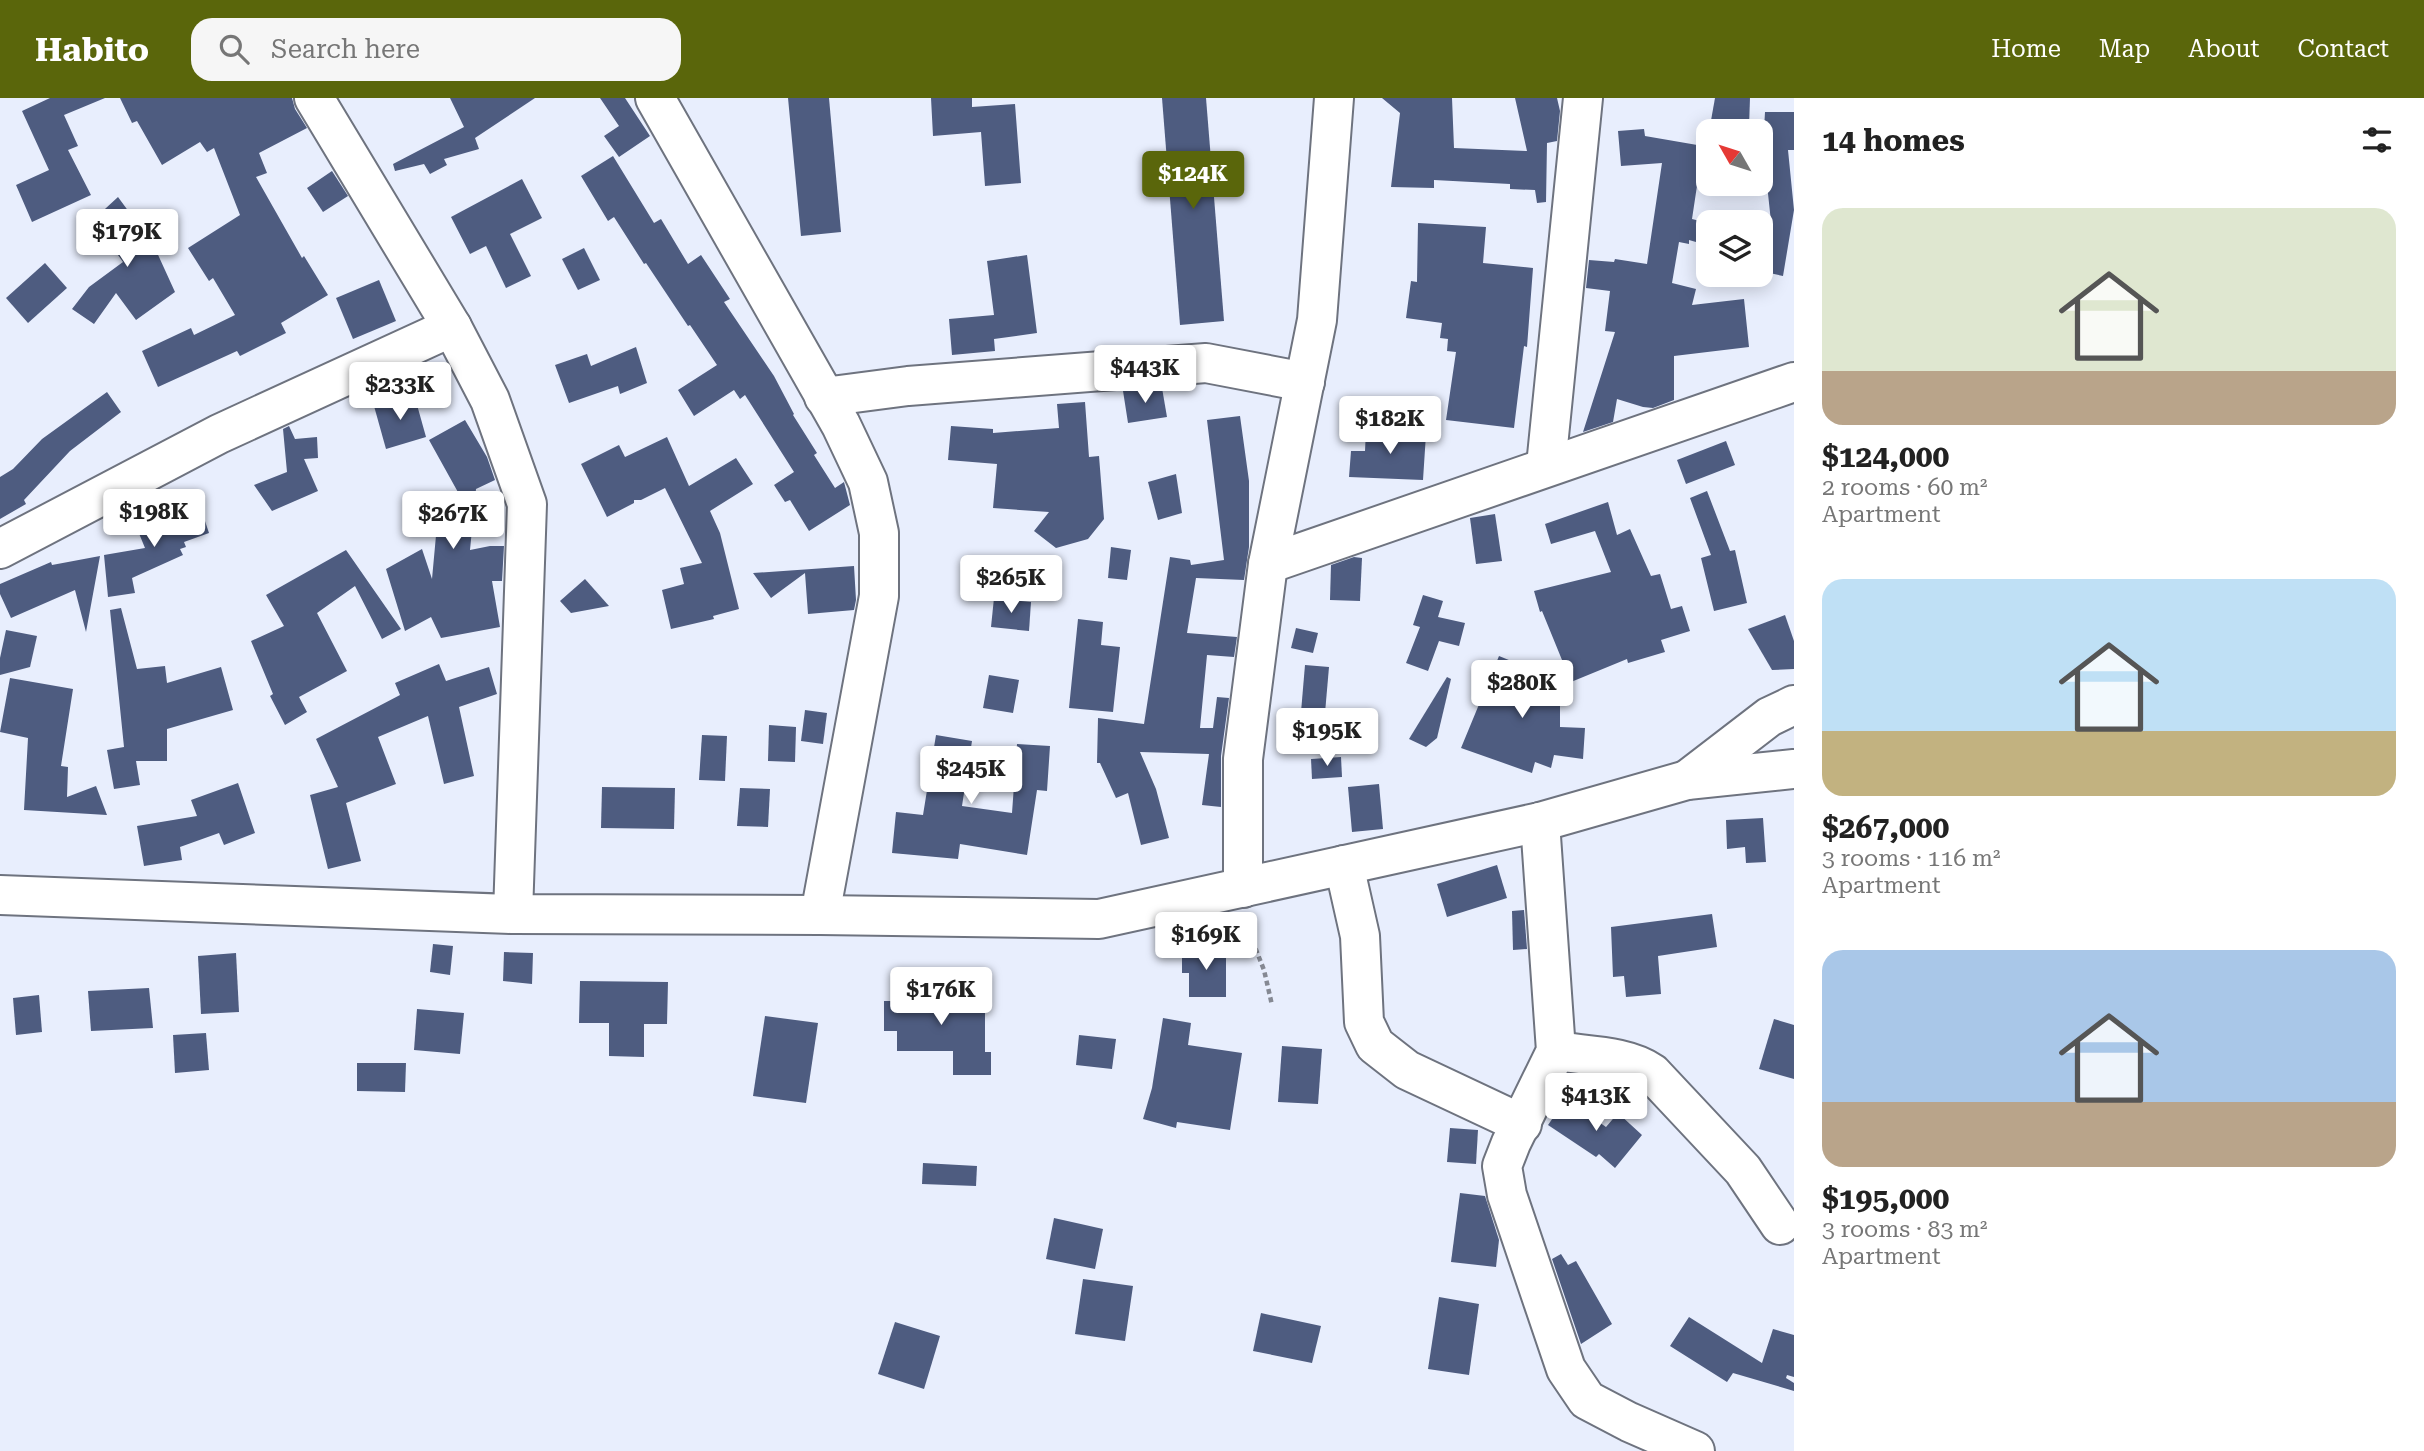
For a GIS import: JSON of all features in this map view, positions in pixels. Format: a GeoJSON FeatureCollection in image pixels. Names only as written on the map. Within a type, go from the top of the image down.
{"type":"FeatureCollection","features":[{"type":"Feature","properties":{"kind":"street"},"geometry":{"type":"LineString","coordinates":[[314,98],[452,327],[490,400],[527,504],[513,914]]}},
{"type":"Feature","properties":{"kind":"street"},"geometry":{"type":"LineString","coordinates":[[655,98],[841,425],[869,482],[879,533],[879,596],[820,915]]}},
{"type":"Feature","properties":{"kind":"street"},"geometry":{"type":"LineString","coordinates":[[1244,888],[1243,759],[1268,564],[1318,320],[1334,98]]}},
{"type":"Feature","properties":{"kind":"street"},"geometry":{"type":"LineString","coordinates":[[1546,466],[1583,98]]}},
{"type":"Feature","properties":{"kind":"street"},"geometry":{"type":"LineString","coordinates":[[0,549],[219,433],[452,327]]}},
{"type":"Feature","properties":{"kind":"street"},"geometry":{"type":"LineString","coordinates":[[824,397],[908,386],[1206,363],[1305,382]]}},
{"type":"Feature","properties":{"kind":"street"},"geometry":{"type":"LineString","coordinates":[[1268,564],[1794,382]]}},
{"type":"Feature","properties":{"kind":"street"},"geometry":{"type":"LineString","coordinates":[[1687,780],[1769,717],[1794,705]]}},
{"type":"Feature","properties":{"kind":"street"},"geometry":{"type":"LineString","coordinates":[[0,895],[513,914],[1099,919],[1540,822],[1687,780],[1789,776]]}},
{"type":"Feature","properties":{"kind":"street"},"geometry":{"type":"LineString","coordinates":[[1540,822],[1556,1051],[1511,1143],[1503,1166],[1507,1195],[1566,1369],[1587,1400],[1695,1451]]}},
{"type":"Feature","properties":{"kind":"street"},"geometry":{"type":"LineString","coordinates":[[1344,864],[1360,936],[1364,1022],[1375,1045],[1407,1070],[1522,1124]]}},
{"type":"Feature","properties":{"kind":"street"},"geometry":{"type":"LineString","coordinates":[[1556,1051],[1628,1062],[1642,1066],[1652,1073],[1743,1170],[1780,1225]]}},
{"type":"Feature","properties":{"kind":"path"},"geometry":{"type":"LineString","coordinates":[[1244,888],[1242,914],[1264,970],[1272,1005]]}},
{"type":"Feature","properties":{"kind":"building"},"geometry":{"type":"Polygon","coordinates":[[[50,98],[105,98],[64,115],[78,146],[68,150],[91,195],[32,222],[16,185],[49,170],[22,111],[50,98]]]}},
{"type":"Feature","properties":{"kind":"building"},"geometry":{"type":"Polygon","coordinates":[[[120,98],[292,98],[295,109],[307,128],[259,153],[267,173],[256,177],[302,258],[304,256],[328,295],[281,323],[286,333],[240,356],[237,351],[158,387],[142,351],[191,328],[194,335],[235,315],[213,278],[209,281],[188,248],[240,215],[214,148],[207,152],[200,142],[162,165],[137,121],[132,123],[120,98]]]}},
{"type":"Feature","properties":{"kind":"building"},"geometry":{"type":"Polygon","coordinates":[[[450,98],[535,98],[475,138],[479,149],[444,159],[447,165],[430,174],[424,164],[395,171],[393,164],[464,127],[450,98]]]}},
{"type":"Feature","properties":{"kind":"building"},"geometry":{"type":"Polygon","coordinates":[[[600,98],[625,98],[650,136],[619,157],[604,136],[619,126],[600,98]]]}},
{"type":"Feature","properties":{"kind":"building"},"geometry":{"type":"Polygon","coordinates":[[[788,98],[829,98],[841,232],[801,236],[788,98]]]}},
{"type":"Feature","properties":{"kind":"building"},"geometry":{"type":"Polygon","coordinates":[[[931,98],[972,98],[972,107],[1015,104],[1021,183],[985,186],[981,132],[933,136],[931,98]]]}},
{"type":"Feature","properties":{"kind":"building"},"geometry":{"type":"Polygon","coordinates":[[[1162,98],[1206,98],[1224,321],[1180,325],[1162,98]]]}},
{"type":"Feature","properties":{"kind":"building"},"geometry":{"type":"Polygon","coordinates":[[[1382,98],[1452,98],[1454,148],[1527,151],[1515,98],[1557,98],[1560,111],[1557,141],[1547,143],[1546,202],[1537,203],[1535,190],[1510,189],[1510,184],[1434,180],[1434,188],[1391,187],[1400,113],[1382,98]]]}},
{"type":"Feature","properties":{"kind":"building"},"geometry":{"type":"Polygon","coordinates":[[[1715,98],[1750,98],[1749,119],[1711,119],[1715,98]]]}},
{"type":"Feature","properties":{"kind":"building"},"geometry":{"type":"Polygon","coordinates":[[[1765,112],[1794,112],[1794,150],[1788,150],[1794,210],[1783,276],[1773,274],[1773,210],[1770,210],[1768,196],[1773,196],[1773,119],[1765,119],[1765,112]]]}},
{"type":"Feature","properties":{"kind":"building"},"geometry":{"type":"Polygon","coordinates":[[[1644,129],[1645,136],[1696,145],[1696,192],[1692,219],[1696,220],[1696,242],[1679,242],[1672,283],[1696,289],[1692,305],[1744,299],[1749,347],[1674,356],[1674,400],[1653,408],[1617,399],[1613,422],[1583,432],[1615,332],[1605,331],[1610,291],[1586,288],[1589,260],[1614,262],[1615,259],[1647,264],[1662,163],[1621,166],[1618,131],[1644,129]]]}},
{"type":"Feature","properties":{"kind":"building"},"geometry":{"type":"Polygon","coordinates":[[[613,156],[654,223],[661,219],[688,264],[701,255],[730,299],[724,302],[774,376],[793,415],[817,453],[814,455],[835,488],[844,482],[850,505],[809,531],[790,500],[785,502],[774,485],[794,472],[745,395],[740,399],[734,390],[694,416],[678,390],[717,365],[646,263],[644,264],[614,217],[608,221],[581,176],[613,156]]]}},
{"type":"Feature","properties":{"kind":"building"},"geometry":{"type":"Polygon","coordinates":[[[332,171],[348,196],[323,212],[307,188],[332,171]]]}},
{"type":"Feature","properties":{"kind":"building"},"geometry":{"type":"Polygon","coordinates":[[[522,179],[542,218],[510,234],[531,276],[506,288],[486,246],[470,254],[451,217],[522,179]]]}},
{"type":"Feature","properties":{"kind":"building"},"geometry":{"type":"Polygon","coordinates":[[[118,197],[154,246],[175,292],[136,320],[116,293],[94,324],[72,309],[89,287],[123,262],[93,220],[118,197]]]}},
{"type":"Feature","properties":{"kind":"building"},"geometry":{"type":"Polygon","coordinates":[[[1418,223],[1486,227],[1483,263],[1533,268],[1527,347],[1524,346],[1514,428],[1446,420],[1456,352],[1447,351],[1448,339],[1440,338],[1442,323],[1406,318],[1411,281],[1417,282],[1418,223]]]}},
{"type":"Feature","properties":{"kind":"building"},"geometry":{"type":"Polygon","coordinates":[[[584,248],[600,280],[578,290],[562,259],[584,248]]]}},
{"type":"Feature","properties":{"kind":"building"},"geometry":{"type":"Polygon","coordinates":[[[1027,255],[1037,333],[994,339],[995,351],[952,355],[949,319],[994,315],[987,261],[1027,255]]]}},
{"type":"Feature","properties":{"kind":"building"},"geometry":{"type":"Polygon","coordinates":[[[45,263],[67,288],[28,323],[6,298],[45,263]]]}},
{"type":"Feature","properties":{"kind":"building"},"geometry":{"type":"Polygon","coordinates":[[[379,280],[396,321],[353,339],[336,298],[379,280]]]}},
{"type":"Feature","properties":{"kind":"building"},"geometry":{"type":"Polygon","coordinates":[[[636,347],[647,383],[620,394],[618,386],[569,403],[555,365],[587,354],[591,366],[636,347]]]}},
{"type":"Feature","properties":{"kind":"building"},"geometry":{"type":"Polygon","coordinates":[[[1162,388],[1167,417],[1128,423],[1123,391],[1162,388]]]}},
{"type":"Feature","properties":{"kind":"building"},"geometry":{"type":"Polygon","coordinates":[[[107,392],[121,412],[70,451],[24,500],[26,504],[0,519],[0,477],[13,469],[42,439],[107,392]]]}},
{"type":"Feature","properties":{"kind":"building"},"geometry":{"type":"Polygon","coordinates":[[[414,394],[426,437],[386,449],[374,406],[414,394]]]}},
{"type":"Feature","properties":{"kind":"building"},"geometry":{"type":"Polygon","coordinates":[[[1085,402],[1089,457],[1099,456],[1104,519],[1088,539],[1056,548],[1034,531],[1049,512],[993,508],[997,464],[948,460],[951,426],[993,429],[993,433],[1059,428],[1057,404],[1085,402]]]}},
{"type":"Feature","properties":{"kind":"building"},"geometry":{"type":"Polygon","coordinates":[[[1240,416],[1249,481],[1249,547],[1244,580],[1196,578],[1187,633],[1237,637],[1234,657],[1207,655],[1200,728],[1213,728],[1217,697],[1229,698],[1221,756],[1221,807],[1202,805],[1209,754],[1140,752],[1156,789],[1169,838],[1141,845],[1128,793],[1116,798],[1100,763],[1097,763],[1098,718],[1144,724],[1170,557],[1190,560],[1191,565],[1224,560],[1207,420],[1240,416]]]}},
{"type":"Feature","properties":{"kind":"building"},"geometry":{"type":"Polygon","coordinates":[[[465,420],[487,457],[495,480],[476,489],[470,550],[504,546],[502,581],[492,581],[500,627],[441,638],[431,617],[405,631],[386,569],[422,549],[432,579],[440,492],[459,494],[429,440],[465,420]]]}},
{"type":"Feature","properties":{"kind":"building"},"geometry":{"type":"Polygon","coordinates":[[[289,426],[295,439],[317,437],[318,458],[304,459],[318,491],[272,511],[254,485],[287,472],[283,429],[289,426]]]}},
{"type":"Feature","properties":{"kind":"building"},"geometry":{"type":"Polygon","coordinates":[[[1366,430],[1426,434],[1423,480],[1349,477],[1351,451],[1365,451],[1366,430]]]}},
{"type":"Feature","properties":{"kind":"building"},"geometry":{"type":"Polygon","coordinates":[[[667,437],[689,486],[736,458],[753,484],[710,511],[720,533],[739,609],[713,616],[714,619],[671,629],[662,590],[684,584],[680,568],[702,563],[665,488],[641,500],[634,500],[634,503],[607,517],[581,464],[619,445],[625,457],[667,437]]]}},
{"type":"Feature","properties":{"kind":"building"},"geometry":{"type":"Polygon","coordinates":[[[1726,441],[1735,465],[1686,484],[1677,460],[1726,441]]]}},
{"type":"Feature","properties":{"kind":"building"},"geometry":{"type":"Polygon","coordinates":[[[1176,474],[1182,513],[1158,520],[1148,482],[1176,474]]]}},
{"type":"Feature","properties":{"kind":"building"},"geometry":{"type":"Polygon","coordinates":[[[1707,491],[1730,551],[1735,550],[1747,603],[1714,611],[1701,558],[1711,555],[1690,498],[1707,491]]]}},
{"type":"Feature","properties":{"kind":"building"},"geometry":{"type":"Polygon","coordinates":[[[1608,502],[1617,535],[1630,529],[1651,576],[1660,574],[1671,609],[1682,606],[1690,631],[1661,640],[1665,652],[1628,663],[1627,659],[1571,682],[1542,611],[1540,612],[1534,591],[1611,572],[1595,531],[1551,544],[1545,524],[1608,502]]]}},
{"type":"Feature","properties":{"kind":"building"},"geometry":{"type":"Polygon","coordinates":[[[199,503],[209,533],[184,542],[186,547],[180,549],[183,555],[132,578],[135,593],[108,597],[104,555],[145,548],[138,531],[174,512],[199,503]]]}},
{"type":"Feature","properties":{"kind":"building"},"geometry":{"type":"Polygon","coordinates":[[[1495,514],[1502,561],[1476,564],[1470,518],[1495,514]]]}},
{"type":"Feature","properties":{"kind":"building"},"geometry":{"type":"Polygon","coordinates":[[[1111,547],[1131,550],[1127,580],[1108,578],[1111,547]]]}},
{"type":"Feature","properties":{"kind":"building"},"geometry":{"type":"Polygon","coordinates":[[[346,550],[401,629],[382,639],[355,586],[317,613],[347,671],[299,697],[307,712],[285,725],[270,696],[273,694],[251,641],[284,626],[266,595],[346,550]]]}},
{"type":"Feature","properties":{"kind":"building"},"geometry":{"type":"Polygon","coordinates":[[[100,556],[86,632],[75,590],[11,618],[0,594],[0,584],[51,562],[52,565],[100,556]]]}},
{"type":"Feature","properties":{"kind":"building"},"geometry":{"type":"Polygon","coordinates":[[[1354,557],[1362,558],[1360,601],[1330,600],[1331,565],[1354,557]]]}},
{"type":"Feature","properties":{"kind":"building"},"geometry":{"type":"Polygon","coordinates":[[[854,566],[854,610],[808,614],[805,573],[771,598],[753,573],[854,566]]]}},
{"type":"Feature","properties":{"kind":"building"},"geometry":{"type":"Polygon","coordinates":[[[585,579],[609,606],[571,613],[560,601],[585,579]]]}},
{"type":"Feature","properties":{"kind":"building"},"geometry":{"type":"Polygon","coordinates":[[[1423,595],[1443,601],[1438,617],[1465,623],[1459,646],[1439,641],[1428,671],[1406,663],[1420,627],[1413,625],[1423,595]]]}},
{"type":"Feature","properties":{"kind":"building"},"geometry":{"type":"Polygon","coordinates":[[[994,598],[1031,602],[1029,631],[991,627],[994,598]]]}},
{"type":"Feature","properties":{"kind":"building"},"geometry":{"type":"Polygon","coordinates":[[[121,608],[137,669],[165,666],[167,683],[221,667],[233,710],[167,729],[167,761],[136,761],[140,785],[114,789],[107,750],[124,747],[110,610],[121,608]]]}},
{"type":"Feature","properties":{"kind":"building"},"geometry":{"type":"Polygon","coordinates":[[[1785,615],[1794,641],[1794,669],[1772,670],[1748,629],[1785,615]]]}},
{"type":"Feature","properties":{"kind":"building"},"geometry":{"type":"Polygon","coordinates":[[[1078,619],[1103,622],[1101,645],[1120,647],[1113,712],[1069,708],[1078,619]]]}},
{"type":"Feature","properties":{"kind":"building"},"geometry":{"type":"Polygon","coordinates":[[[1296,628],[1318,633],[1313,653],[1291,648],[1296,628]]]}},
{"type":"Feature","properties":{"kind":"building"},"geometry":{"type":"Polygon","coordinates":[[[6,630],[37,636],[30,667],[0,675],[0,658],[6,630]]]}},
{"type":"Feature","properties":{"kind":"building"},"geometry":{"type":"Polygon","coordinates":[[[1499,656],[1560,681],[1560,727],[1585,728],[1583,759],[1554,755],[1551,768],[1535,762],[1532,773],[1461,748],[1499,656]]]}},
{"type":"Feature","properties":{"kind":"building"},"geometry":{"type":"Polygon","coordinates":[[[439,664],[446,681],[489,667],[497,694],[459,707],[474,776],[444,784],[428,716],[378,737],[396,784],[346,803],[361,861],[328,869],[310,795],[338,787],[316,739],[400,695],[395,683],[439,664]]]}},
{"type":"Feature","properties":{"kind":"building"},"geometry":{"type":"Polygon","coordinates":[[[1305,665],[1329,667],[1325,713],[1301,712],[1305,665]]]}},
{"type":"Feature","properties":{"kind":"building"},"geometry":{"type":"Polygon","coordinates":[[[989,675],[1019,680],[1013,713],[983,708],[989,675]]]}},
{"type":"Feature","properties":{"kind":"building"},"geometry":{"type":"Polygon","coordinates":[[[1447,677],[1451,679],[1437,738],[1426,747],[1409,739],[1447,677]]]}},
{"type":"Feature","properties":{"kind":"building"},"geometry":{"type":"Polygon","coordinates":[[[10,678],[73,689],[61,766],[68,767],[67,797],[96,786],[107,815],[24,810],[28,738],[0,732],[10,678]]]}},
{"type":"Feature","properties":{"kind":"building"},"geometry":{"type":"Polygon","coordinates":[[[805,710],[827,713],[823,744],[801,741],[805,710]]]}},
{"type":"Feature","properties":{"kind":"building"},"geometry":{"type":"Polygon","coordinates":[[[769,725],[796,727],[795,762],[768,761],[769,725]]]}},
{"type":"Feature","properties":{"kind":"building"},"geometry":{"type":"Polygon","coordinates":[[[702,735],[727,736],[725,781],[699,780],[702,735]]]}},
{"type":"Feature","properties":{"kind":"building"},"geometry":{"type":"Polygon","coordinates":[[[936,735],[972,741],[962,806],[1012,813],[1017,744],[1050,746],[1047,791],[1037,790],[1027,855],[960,844],[958,859],[892,853],[896,812],[923,815],[936,735]]]}},
{"type":"Feature","properties":{"kind":"building"},"geometry":{"type":"Polygon","coordinates":[[[1341,757],[1342,777],[1312,779],[1311,759],[1341,757]]]}},
{"type":"Feature","properties":{"kind":"building"},"geometry":{"type":"Polygon","coordinates":[[[238,783],[255,833],[224,845],[219,833],[180,847],[182,860],[144,866],[137,826],[197,816],[191,800],[238,783]]]}},
{"type":"Feature","properties":{"kind":"building"},"geometry":{"type":"Polygon","coordinates":[[[1379,784],[1383,829],[1352,832],[1348,787],[1379,784]]]}},
{"type":"Feature","properties":{"kind":"building"},"geometry":{"type":"Polygon","coordinates":[[[602,787],[675,788],[674,829],[601,828],[602,787]]]}},
{"type":"Feature","properties":{"kind":"building"},"geometry":{"type":"Polygon","coordinates":[[[740,788],[770,789],[768,827],[737,826],[740,788]]]}},
{"type":"Feature","properties":{"kind":"building"},"geometry":{"type":"Polygon","coordinates":[[[1763,818],[1766,862],[1746,863],[1745,847],[1727,849],[1726,820],[1763,818]]]}},
{"type":"Feature","properties":{"kind":"building"},"geometry":{"type":"Polygon","coordinates":[[[1497,865],[1507,898],[1447,917],[1437,884],[1497,865]]]}},
{"type":"Feature","properties":{"kind":"building"},"geometry":{"type":"Polygon","coordinates":[[[1524,910],[1527,949],[1513,950],[1512,911],[1524,910]]]}},
{"type":"Feature","properties":{"kind":"building"},"geometry":{"type":"Polygon","coordinates":[[[1712,914],[1717,947],[1658,956],[1661,994],[1626,997],[1624,976],[1613,977],[1611,927],[1712,914]]]}},
{"type":"Feature","properties":{"kind":"building"},"geometry":{"type":"Polygon","coordinates":[[[433,944],[453,946],[450,975],[430,972],[433,944]]]}},
{"type":"Feature","properties":{"kind":"building"},"geometry":{"type":"Polygon","coordinates":[[[1182,950],[1226,950],[1226,997],[1189,997],[1189,973],[1182,973],[1182,950]]]}},
{"type":"Feature","properties":{"kind":"building"},"geometry":{"type":"Polygon","coordinates":[[[504,952],[533,953],[532,984],[503,981],[504,952]]]}},
{"type":"Feature","properties":{"kind":"building"},"geometry":{"type":"Polygon","coordinates":[[[236,953],[239,1012],[201,1014],[198,956],[236,953]]]}},
{"type":"Feature","properties":{"kind":"building"},"geometry":{"type":"Polygon","coordinates":[[[925,977],[955,977],[956,1007],[985,1007],[985,1052],[991,1052],[991,1075],[953,1075],[953,1051],[897,1051],[897,1031],[884,1031],[884,1001],[924,1001],[925,977]]]}},
{"type":"Feature","properties":{"kind":"building"},"geometry":{"type":"Polygon","coordinates":[[[580,981],[668,982],[667,1024],[644,1024],[644,1057],[609,1056],[609,1023],[579,1023],[580,981]]]}},
{"type":"Feature","properties":{"kind":"building"},"geometry":{"type":"Polygon","coordinates":[[[149,988],[153,1028],[91,1031],[88,991],[149,988]]]}},
{"type":"Feature","properties":{"kind":"building"},"geometry":{"type":"Polygon","coordinates":[[[39,995],[42,1032],[16,1035],[13,998],[39,995]]]}},
{"type":"Feature","properties":{"kind":"building"},"geometry":{"type":"Polygon","coordinates":[[[417,1009],[464,1013],[460,1054],[414,1050],[417,1009]]]}},
{"type":"Feature","properties":{"kind":"building"},"geometry":{"type":"Polygon","coordinates":[[[765,1016],[818,1023],[806,1103],[753,1096],[765,1016]]]}},
{"type":"Feature","properties":{"kind":"building"},"geometry":{"type":"Polygon","coordinates":[[[1163,1018],[1191,1023],[1188,1045],[1242,1053],[1230,1130],[1177,1122],[1176,1128],[1143,1119],[1152,1088],[1163,1018]]]}},
{"type":"Feature","properties":{"kind":"building"},"geometry":{"type":"Polygon","coordinates":[[[1774,1019],[1794,1025],[1794,1079],[1759,1069],[1774,1019]]]}},
{"type":"Feature","properties":{"kind":"building"},"geometry":{"type":"Polygon","coordinates":[[[206,1033],[209,1070],[175,1073],[173,1035],[206,1033]]]}},
{"type":"Feature","properties":{"kind":"building"},"geometry":{"type":"Polygon","coordinates":[[[1079,1035],[1116,1039],[1112,1069],[1076,1065],[1079,1035]]]}},
{"type":"Feature","properties":{"kind":"building"},"geometry":{"type":"Polygon","coordinates":[[[1282,1046],[1322,1049],[1318,1104],[1278,1102],[1282,1046]]]}},
{"type":"Feature","properties":{"kind":"building"},"geometry":{"type":"Polygon","coordinates":[[[357,1063],[406,1063],[405,1092],[357,1091],[357,1063]]]}},
{"type":"Feature","properties":{"kind":"building"},"geometry":{"type":"Polygon","coordinates":[[[1566,1099],[1606,1127],[1618,1113],[1642,1135],[1615,1168],[1599,1154],[1596,1157],[1548,1125],[1566,1099]]]}},
{"type":"Feature","properties":{"kind":"building"},"geometry":{"type":"Polygon","coordinates":[[[1450,1128],[1478,1130],[1476,1164],[1447,1162],[1450,1128]]]}},
{"type":"Feature","properties":{"kind":"building"},"geometry":{"type":"Polygon","coordinates":[[[923,1163],[977,1166],[976,1186],[922,1184],[923,1163]]]}},
{"type":"Feature","properties":{"kind":"building"},"geometry":{"type":"Polygon","coordinates":[[[1460,1193],[1485,1196],[1499,1240],[1496,1267],[1451,1262],[1460,1193]]]}},
{"type":"Feature","properties":{"kind":"building"},"geometry":{"type":"Polygon","coordinates":[[[1054,1218],[1103,1229],[1095,1269],[1046,1259],[1054,1218]]]}},
{"type":"Feature","properties":{"kind":"building"},"geometry":{"type":"Polygon","coordinates":[[[1561,1254],[1568,1265],[1576,1261],[1612,1324],[1581,1344],[1552,1259],[1561,1254]]]}},
{"type":"Feature","properties":{"kind":"building"},"geometry":{"type":"Polygon","coordinates":[[[1083,1279],[1133,1286],[1125,1341],[1075,1334],[1083,1279]]]}},
{"type":"Feature","properties":{"kind":"building"},"geometry":{"type":"Polygon","coordinates":[[[1439,1297],[1479,1304],[1469,1375],[1428,1369],[1439,1297]]]}},
{"type":"Feature","properties":{"kind":"building"},"geometry":{"type":"Polygon","coordinates":[[[1261,1313],[1321,1326],[1312,1363],[1253,1351],[1261,1313]]]}},
{"type":"Feature","properties":{"kind":"building"},"geometry":{"type":"Polygon","coordinates":[[[1689,1317],[1762,1363],[1773,1329],[1794,1335],[1794,1377],[1787,1375],[1786,1378],[1794,1383],[1794,1391],[1733,1373],[1727,1382],[1670,1346],[1689,1317]]]}},
{"type":"Feature","properties":{"kind":"building"},"geometry":{"type":"Polygon","coordinates":[[[895,1322],[940,1336],[924,1389],[878,1374],[895,1322]]]}}]}
